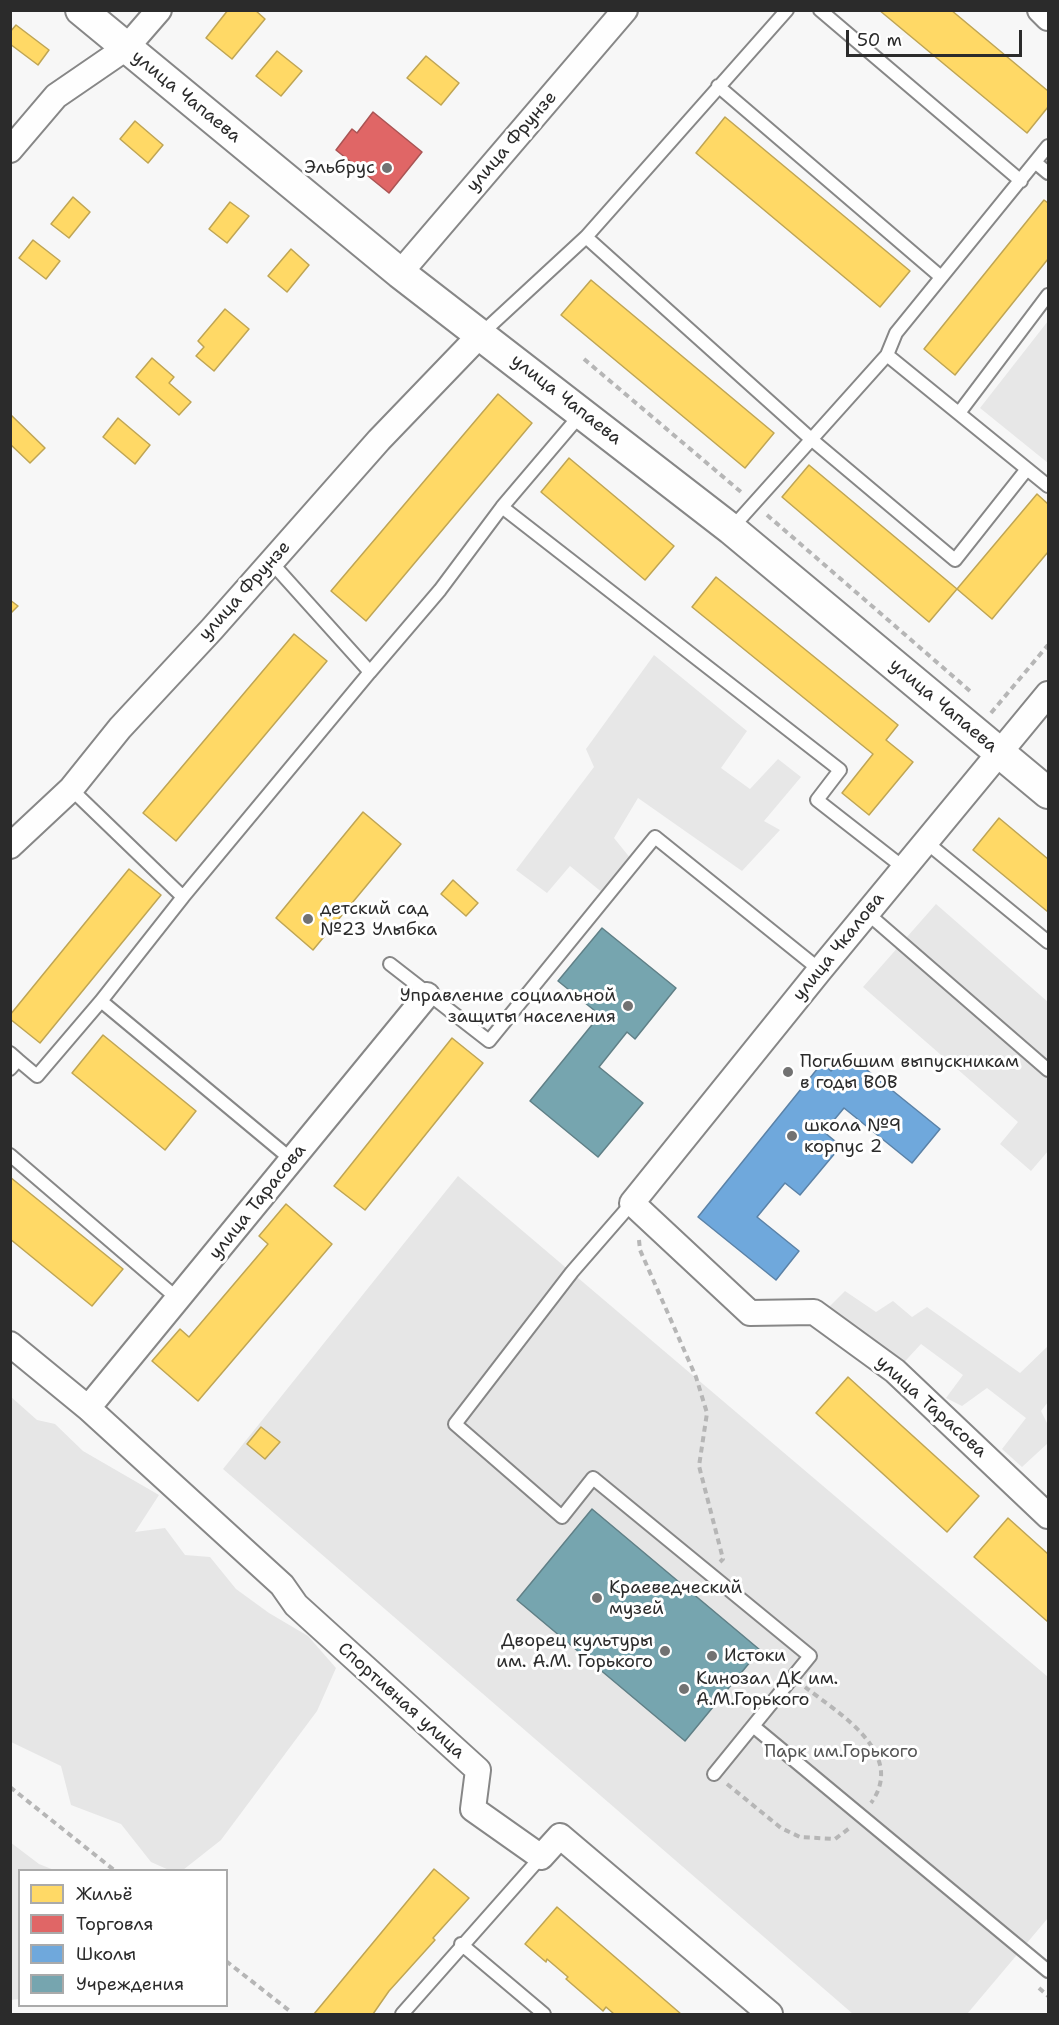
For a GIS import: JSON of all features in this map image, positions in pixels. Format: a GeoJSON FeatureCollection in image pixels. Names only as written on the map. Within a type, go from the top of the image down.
{"type":"FeatureCollection","features":[{"type":"Feature","properties":{"kind":"street","name":"улица Чапаева"},"geometry":{"type":"LineString","coordinates":[[81,10],[400,273],[984,721],[1009,742],[1048,793]]}},
{"type":"Feature","properties":{"kind":"street"},"geometry":{"type":"LineString","coordinates":[[10,150],[56,96],[126,48],[159,10]]}},
{"type":"Feature","properties":{"kind":"street","name":"улица Фрунзе"},"geometry":{"type":"LineString","coordinates":[[400,273],[625,10]]}},
{"type":"Feature","properties":{"kind":"street"},"geometry":{"type":"LineString","coordinates":[[1040,10],[1048,18]]}},
{"type":"Feature","properties":{"kind":"street","name":"улица Фрунзе"},"geometry":{"type":"LineString","coordinates":[[10,846],[71,789],[120,728],[379,440],[481,334]]}},
{"type":"Feature","properties":{"kind":"street","name":"улица Чкалова"},"geometry":{"type":"LineString","coordinates":[[632,1203],[867,912],[1048,694]]}},
{"type":"Feature","properties":{"kind":"street","name":"улица Тарасова"},"geometry":{"type":"LineString","coordinates":[[88,1408],[427,995]]}},
{"type":"Feature","properties":{"kind":"street","name":"улица Тарасова"},"geometry":{"type":"LineString","coordinates":[[632,1203],[750,1313],[814,1312],[895,1371],[1048,1516]]}},
{"type":"Feature","properties":{"kind":"street","name":"Спортивная улица"},"geometry":{"type":"LineString","coordinates":[[10,1344],[88,1408],[282,1585],[296,1605],[478,1770],[473,1809],[541,1857]]}},
{"type":"Feature","properties":{"kind":"street"},"geometry":{"type":"LineString","coordinates":[[541,1857],[560,1836],[770,2014]]}},
{"type":"Feature","properties":{"kind":"lane"},"geometry":{"type":"LineString","coordinates":[[481,334],[586,237],[787,10]]}},
{"type":"Feature","properties":{"kind":"lane"},"geometry":{"type":"LineString","coordinates":[[820,10],[1021,181]]}},
{"type":"Feature","properties":{"kind":"lane"},"geometry":{"type":"LineString","coordinates":[[718,87],[941,277]]}},
{"type":"Feature","properties":{"kind":"lane"},"geometry":{"type":"LineString","coordinates":[[731,529],[887,355],[896,333],[1048,146]]}},
{"type":"Feature","properties":{"kind":"lane"},"geometry":{"type":"LineString","coordinates":[[1036,163],[1048,173]]}},
{"type":"Feature","properties":{"kind":"lane"},"geometry":{"type":"LineString","coordinates":[[586,237],[811,439],[955,560],[1027,469]]}},
{"type":"Feature","properties":{"kind":"lane"},"geometry":{"type":"LineString","coordinates":[[959,413],[1048,295]]}},
{"type":"Feature","properties":{"kind":"lane"},"geometry":{"type":"LineString","coordinates":[[887,355],[1048,486]]}},
{"type":"Feature","properties":{"kind":"lane"},"geometry":{"type":"LineString","coordinates":[[13,1061],[37,1076],[183,897],[440,590],[502,507],[582,412]]}},
{"type":"Feature","properties":{"kind":"lane"},"geometry":{"type":"LineString","coordinates":[[502,507],[840,770],[817,800],[904,868]]}},
{"type":"Feature","properties":{"kind":"lane"},"geometry":{"type":"LineString","coordinates":[[271,562],[370,672]]}},
{"type":"Feature","properties":{"kind":"lane"},"geometry":{"type":"LineString","coordinates":[[71,789],[183,897]]}},
{"type":"Feature","properties":{"kind":"lane"},"geometry":{"type":"LineString","coordinates":[[390,964],[489,1041],[655,837],[820,970]]}},
{"type":"Feature","properties":{"kind":"lane"},"geometry":{"type":"LineString","coordinates":[[926,842],[1048,942]]}},
{"type":"Feature","properties":{"kind":"lane"},"geometry":{"type":"LineString","coordinates":[[867,912],[1048,1070]]}},
{"type":"Feature","properties":{"kind":"lane"},"geometry":{"type":"LineString","coordinates":[[101,1000],[292,1160]]}},
{"type":"Feature","properties":{"kind":"lane"},"geometry":{"type":"LineString","coordinates":[[10,1155],[178,1299]]}},
{"type":"Feature","properties":{"kind":"lane"},"geometry":{"type":"LineString","coordinates":[[632,1203],[572,1272],[455,1424],[562,1517],[593,1478],[810,1656],[714,1774]]}},
{"type":"Feature","properties":{"kind":"lane"},"geometry":{"type":"LineString","coordinates":[[753,1726],[1048,1971]]}},
{"type":"Feature","properties":{"kind":"lane"},"geometry":{"type":"LineString","coordinates":[[402,2014],[461,1944],[541,1857]]}},
{"type":"Feature","properties":{"kind":"lane"},"geometry":{"type":"LineString","coordinates":[[461,1944],[544,2014]]}},
{"type":"Feature","properties":{"kind":"path"},"geometry":{"type":"LineString","coordinates":[[584,359],[975,695]]}},
{"type":"Feature","properties":{"kind":"path"},"geometry":{"type":"LineString","coordinates":[[984,721],[1048,645]]}},
{"type":"Feature","properties":{"kind":"path"},"geometry":{"type":"LineString","coordinates":[[984,702],[984,721],[1009,742]]}},
{"type":"Feature","properties":{"kind":"path"},"geometry":{"type":"LineString","coordinates":[[632,1203],[640,1250],[696,1377],[707,1413],[699,1466],[723,1559],[709,1573]]}},
{"type":"Feature","properties":{"kind":"path"},"geometry":{"type":"LineString","coordinates":[[10,1787],[113,1869]]}},
{"type":"Feature","properties":{"kind":"path"},"geometry":{"type":"LineString","coordinates":[[228,1963],[291,2012]]}},
{"type":"Feature","properties":{"kind":"shaded area"},"geometry":{"type":"Polygon","coordinates":[[[1048,321],[1048,463],[980,408],[1048,321]]]}},
{"type":"Feature","properties":{"kind":"shaded area"},"geometry":{"type":"Polygon","coordinates":[[[654,655],[747,731],[721,768],[750,789],[778,759],[801,777],[764,821],[780,830],[742,871],[638,798],[614,838],[631,859],[604,894],[570,866],[547,893],[516,870],[594,767],[586,749],[654,655]]]}},
{"type":"Feature","properties":{"kind":"shaded area"},"geometry":{"type":"Polygon","coordinates":[[[936,904],[1048,1002],[1048,1151],[1031,1171],[1000,1144],[1018,1122],[863,987],[936,904]]]}},
{"type":"Feature","properties":{"kind":"shaded area"},"geometry":{"type":"Polygon","coordinates":[[[845,1291],[876,1312],[893,1301],[912,1317],[927,1307],[1020,1373],[1048,1346],[1048,1402],[1041,1411],[1048,1425],[1048,1443],[1022,1467],[1002,1449],[1026,1418],[987,1388],[962,1406],[946,1398],[963,1375],[921,1344],[896,1371],[825,1311],[845,1291]]]}},
{"type":"Feature","properties":{"kind":"green space","name":"Парк им.Горького"},"geometry":{"type":"Polygon","coordinates":[[[458,1176],[1048,1677],[1048,1918],[967,2014],[853,2014],[223,1469],[458,1176]]]}},
{"type":"Feature","properties":{"kind":"green space"},"geometry":{"type":"Polygon","coordinates":[[[10,1396],[37,1420],[55,1424],[83,1451],[159,1495],[135,1532],[165,1528],[185,1555],[210,1557],[236,1589],[269,1613],[308,1636],[336,1668],[317,1711],[221,1840],[184,1869],[167,1869],[151,1862],[121,1824],[71,1805],[61,1766],[11,1742],[10,1396]]]}},
{"type":"Feature","properties":{"kind":"green space"},"geometry":{"type":"Polygon","coordinates":[[[10,1842],[39,1864],[52,1869],[18,1869],[18,1999],[11,2000],[10,1842]]]}},
{"type":"Feature","properties":{"kind":"building: Жильё"},"geometry":{"type":"Polygon","coordinates":[[[228,10],[255,10],[265,19],[232,59],[206,38],[228,10]]]}},
{"type":"Feature","properties":{"kind":"building: Жильё"},"geometry":{"type":"Polygon","coordinates":[[[879,10],[951,10],[1048,91],[1048,107],[1027,133],[879,10]]]}},
{"type":"Feature","properties":{"kind":"building: Жильё"},"geometry":{"type":"Polygon","coordinates":[[[16,25],[49,50],[38,65],[10,44],[10,32],[16,25]]]}},
{"type":"Feature","properties":{"kind":"building: Жильё"},"geometry":{"type":"Polygon","coordinates":[[[277,51],[302,71],[281,96],[256,76],[277,51]]]}},
{"type":"Feature","properties":{"kind":"building: Жильё"},"geometry":{"type":"Polygon","coordinates":[[[426,56],[459,83],[441,105],[407,78],[426,56]]]}},
{"type":"Feature","properties":{"kind":"building: Жильё"},"geometry":{"type":"Polygon","coordinates":[[[725,117],[910,271],[880,307],[696,153],[725,117]]]}},
{"type":"Feature","properties":{"kind":"building: Жильё"},"geometry":{"type":"Polygon","coordinates":[[[135,121],[163,145],[148,163],[120,139],[135,121]]]}},
{"type":"Feature","properties":{"kind":"building: Жильё"},"geometry":{"type":"Polygon","coordinates":[[[73,197],[90,212],[69,238],[51,224],[73,197]]]}},
{"type":"Feature","properties":{"kind":"building: Жильё"},"geometry":{"type":"Polygon","coordinates":[[[1044,200],[1048,203],[1048,259],[955,375],[924,349],[1044,200]]]}},
{"type":"Feature","properties":{"kind":"building: Жильё"},"geometry":{"type":"Polygon","coordinates":[[[230,202],[249,216],[227,243],[209,229],[230,202]]]}},
{"type":"Feature","properties":{"kind":"building: Жильё"},"geometry":{"type":"Polygon","coordinates":[[[33,240],[60,261],[46,279],[19,258],[33,240]]]}},
{"type":"Feature","properties":{"kind":"building: Жильё"},"geometry":{"type":"Polygon","coordinates":[[[291,249],[309,265],[287,292],[268,276],[291,249]]]}},
{"type":"Feature","properties":{"kind":"building: Жильё"},"geometry":{"type":"Polygon","coordinates":[[[591,280],[774,433],[745,468],[561,315],[591,280]]]}},
{"type":"Feature","properties":{"kind":"building: Жильё"},"geometry":{"type":"Polygon","coordinates":[[[225,309],[249,329],[214,371],[196,356],[204,347],[198,341],[225,309]]]}},
{"type":"Feature","properties":{"kind":"building: Жильё"},"geometry":{"type":"Polygon","coordinates":[[[152,358],[174,377],[169,383],[191,402],[179,415],[136,377],[152,358]]]}},
{"type":"Feature","properties":{"kind":"building: Жильё"},"geometry":{"type":"Polygon","coordinates":[[[498,394],[532,423],[366,621],[331,591],[498,394]]]}},
{"type":"Feature","properties":{"kind":"building: Жильё"},"geometry":{"type":"Polygon","coordinates":[[[10,414],[45,448],[30,463],[10,444],[10,414]]]}},
{"type":"Feature","properties":{"kind":"building: Жильё"},"geometry":{"type":"Polygon","coordinates":[[[118,418],[150,445],[135,464],[103,437],[118,418]]]}},
{"type":"Feature","properties":{"kind":"building: Жильё"},"geometry":{"type":"Polygon","coordinates":[[[569,458],[674,546],[645,580],[541,492],[569,458]]]}},
{"type":"Feature","properties":{"kind":"building: Жильё"},"geometry":{"type":"Polygon","coordinates":[[[809,465],[957,589],[929,622],[782,497],[809,465]]]}},
{"type":"Feature","properties":{"kind":"building: Жильё"},"geometry":{"type":"Polygon","coordinates":[[[1037,494],[1048,504],[1048,552],[992,619],[957,589],[1037,494]]]}},
{"type":"Feature","properties":{"kind":"building: Жильё"},"geometry":{"type":"Polygon","coordinates":[[[716,577],[898,725],[886,740],[913,762],[869,815],[842,793],[873,754],[692,607],[716,577]]]}},
{"type":"Feature","properties":{"kind":"building: Жильё"},"geometry":{"type":"Polygon","coordinates":[[[10,600],[18,606],[10,614],[10,600]]]}},
{"type":"Feature","properties":{"kind":"building: Жильё"},"geometry":{"type":"Polygon","coordinates":[[[294,634],[327,661],[176,841],[143,813],[294,634]]]}},
{"type":"Feature","properties":{"kind":"building: Жильё"},"geometry":{"type":"Polygon","coordinates":[[[363,812],[401,844],[313,950],[276,918],[363,812]]]}},
{"type":"Feature","properties":{"kind":"building: Жильё"},"geometry":{"type":"Polygon","coordinates":[[[999,818],[1048,859],[1048,912],[973,850],[999,818]]]}},
{"type":"Feature","properties":{"kind":"building: Жильё"},"geometry":{"type":"Polygon","coordinates":[[[129,869],[161,895],[40,1043],[10,1019],[10,1015],[129,869]]]}},
{"type":"Feature","properties":{"kind":"building: Жильё"},"geometry":{"type":"Polygon","coordinates":[[[453,880],[478,903],[466,916],[441,894],[453,880]]]}},
{"type":"Feature","properties":{"kind":"building: Жильё"},"geometry":{"type":"Polygon","coordinates":[[[103,1035],[196,1111],[165,1150],[72,1073],[103,1035]]]}},
{"type":"Feature","properties":{"kind":"building: Жильё"},"geometry":{"type":"Polygon","coordinates":[[[452,1038],[483,1063],[365,1210],[334,1186],[452,1038]]]}},
{"type":"Feature","properties":{"kind":"building: Жильё"},"geometry":{"type":"Polygon","coordinates":[[[10,1177],[123,1269],[92,1306],[10,1239],[10,1177]]]}},
{"type":"Feature","properties":{"kind":"building: Жильё"},"geometry":{"type":"Polygon","coordinates":[[[286,1204],[332,1244],[198,1401],[152,1361],[180,1329],[189,1337],[268,1244],[259,1236],[286,1204]]]}},
{"type":"Feature","properties":{"kind":"building: Жильё"},"geometry":{"type":"Polygon","coordinates":[[[848,1377],[979,1496],[947,1532],[816,1413],[848,1377]]]}},
{"type":"Feature","properties":{"kind":"building: Жильё"},"geometry":{"type":"Polygon","coordinates":[[[261,1427],[280,1442],[265,1459],[247,1444],[261,1427]]]}},
{"type":"Feature","properties":{"kind":"building: Жильё"},"geometry":{"type":"Polygon","coordinates":[[[1008,1518],[1048,1554],[1048,1622],[974,1557],[1008,1518]]]}},
{"type":"Feature","properties":{"kind":"building: Жильё"},"geometry":{"type":"Polygon","coordinates":[[[434,1869],[469,1898],[433,1938],[435,1940],[389,1991],[373,2014],[314,2014],[434,1869]]]}},
{"type":"Feature","properties":{"kind":"building: Жильё"},"geometry":{"type":"Polygon","coordinates":[[[557,1907],[681,2014],[614,2014],[606,2007],[603,2011],[566,1979],[568,1977],[525,1944],[557,1907]]]}},
{"type":"Feature","properties":{"kind":"building: Торговля"},"geometry":{"type":"Polygon","coordinates":[[[373,112],[422,152],[389,193],[336,150],[352,129],[357,133],[373,112]]]}},
{"type":"Feature","properties":{"kind":"building: Школы"},"geometry":{"type":"Polygon","coordinates":[[[846,1053],[940,1129],[912,1163],[844,1108],[824,1132],[841,1146],[800,1195],[785,1183],[757,1217],[799,1251],[776,1280],[698,1217],[822,1063],[831,1071],[846,1053]]]}},
{"type":"Feature","properties":{"kind":"building: Учреждения"},"geometry":{"type":"Polygon","coordinates":[[[602,928],[676,988],[635,1039],[627,1032],[599,1067],[643,1103],[598,1157],[530,1101],[600,1015],[558,981],[602,928]]]}},
{"type":"Feature","properties":{"kind":"building: Учреждения","name":"Дворец культуры им. А.М. Горького"},"geometry":{"type":"Polygon","coordinates":[[[592,1509],[760,1650],[685,1741],[517,1600],[592,1509]]]}},
{"type":"Feature","properties":{"kind":"place","name":"Эльбрус"},"geometry":{"type":"Point","coordinates":[387,168]}},
{"type":"Feature","properties":{"kind":"place","name":"детский сад №23 Улыбка"},"geometry":{"type":"Point","coordinates":[308,919]}},
{"type":"Feature","properties":{"kind":"place","name":"Управление социальной защиты населения"},"geometry":{"type":"Point","coordinates":[628,1006]}},
{"type":"Feature","properties":{"kind":"place","name":"Погибшим выпускникам в годы ВОВ"},"geometry":{"type":"Point","coordinates":[788,1072]}},
{"type":"Feature","properties":{"kind":"place","name":"школа №9 корпус 2"},"geometry":{"type":"Point","coordinates":[792,1136]}},
{"type":"Feature","properties":{"kind":"place","name":"Краеведческий музей"},"geometry":{"type":"Point","coordinates":[597,1598]}},
{"type":"Feature","properties":{"kind":"place","name":"Дворец культуры им. А.М. Горького"},"geometry":{"type":"Point","coordinates":[665,1651]}},
{"type":"Feature","properties":{"kind":"place","name":"Истоки"},"geometry":{"type":"Point","coordinates":[712,1656]}},
{"type":"Feature","properties":{"kind":"place","name":"Кинозал ДК им. А.М.Горького"},"geometry":{"type":"Point","coordinates":[684,1689]}}]}
